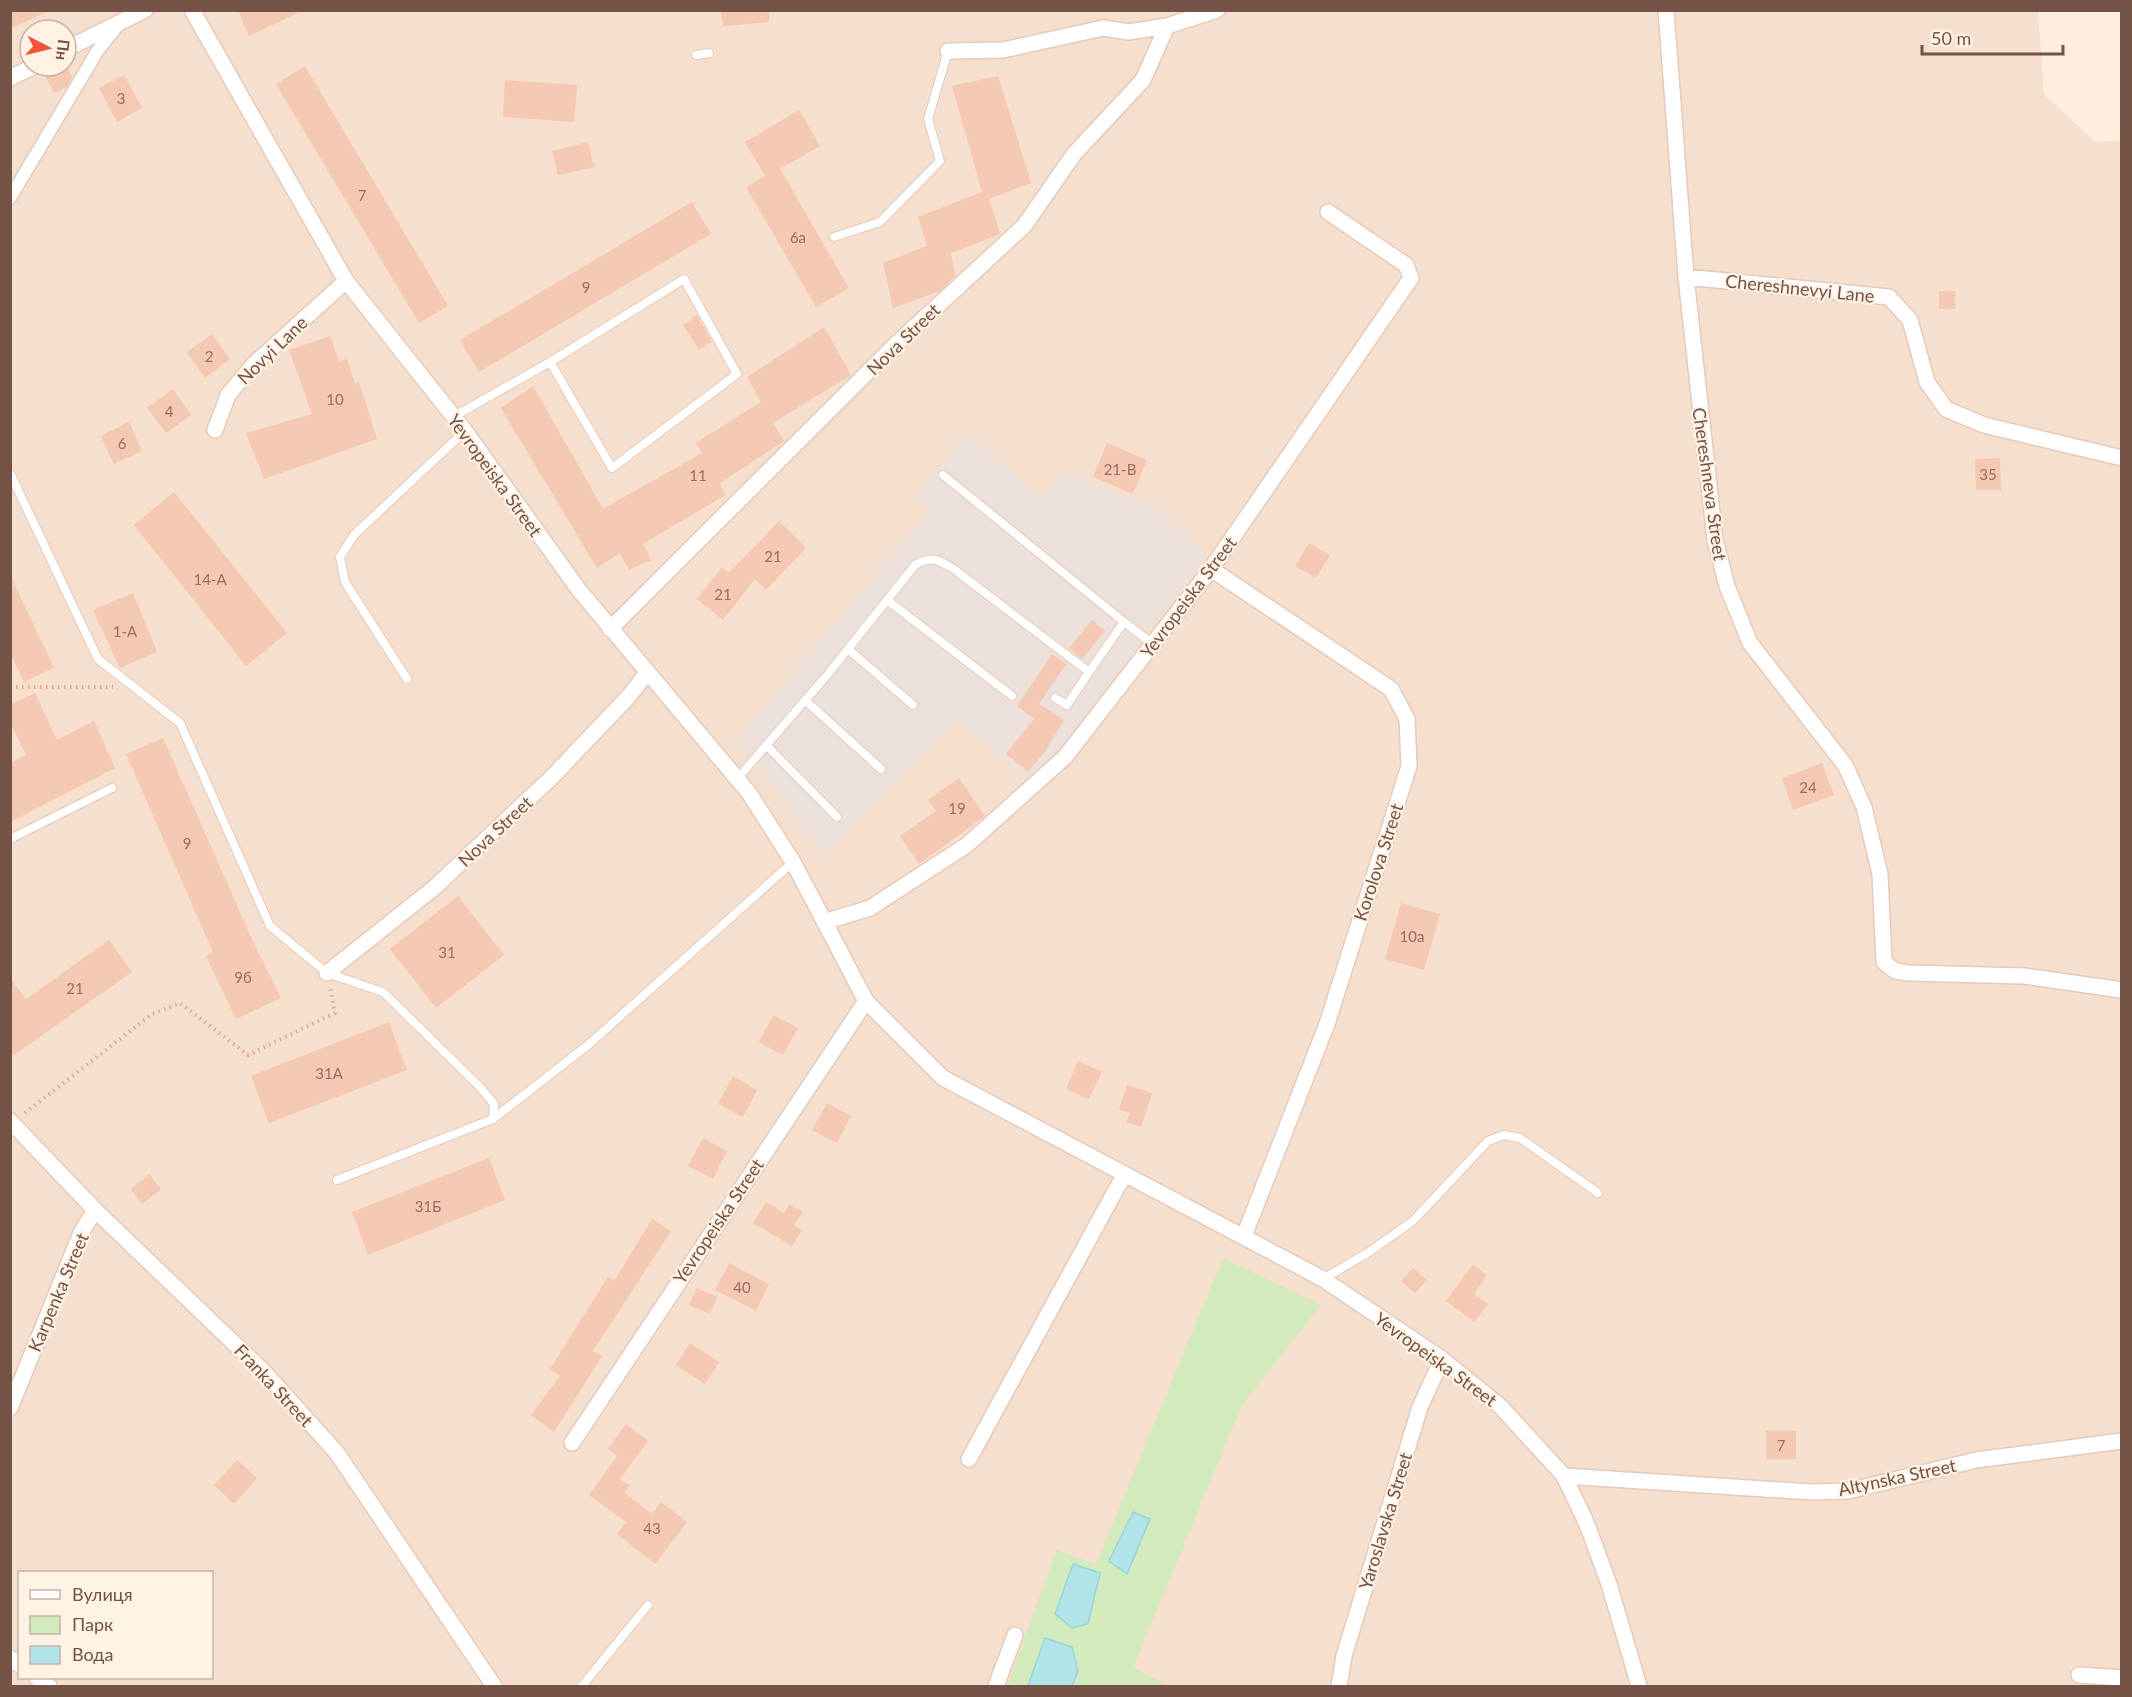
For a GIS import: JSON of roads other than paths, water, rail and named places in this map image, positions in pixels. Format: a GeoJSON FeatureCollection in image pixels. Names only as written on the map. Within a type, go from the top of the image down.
{"type":"FeatureCollection","features":[{"type":"Feature","properties":{"kind":"street"},"geometry":{"type":"LineString","coordinates":[[78,43],[145,10]]}},
{"type":"Feature","properties":{"kind":"street","name":"Yevropeiska Street"},"geometry":{"type":"LineString","coordinates":[[192,10],[346,281],[465,431],[579,590],[646,673],[737,779],[793,862],[866,1000],[943,1078],[1323,1279],[1443,1359],[1501,1407],[1564,1476],[1586,1522],[1609,1584],[1639,1686]]}},
{"type":"Feature","properties":{"kind":"street"},"geometry":{"type":"LineString","coordinates":[[948,51],[1003,50],[1103,28],[1129,32],[1167,26],[1217,10]]}},
{"type":"Feature","properties":{"kind":"street","name":"Chereshneva Street"},"geometry":{"type":"LineString","coordinates":[[1666,10],[1686,277],[1715,540],[1727,586],[1750,643],[1845,765],[1864,807],[1880,874],[1884,962],[1895,971],[1909,973],[2024,976],[2121,990]]}},
{"type":"Feature","properties":{"kind":"street"},"geometry":{"type":"LineString","coordinates":[[10,198],[98,50],[119,23]]}},
{"type":"Feature","properties":{"kind":"street","name":"Nova Street"},"geometry":{"type":"LineString","coordinates":[[610,629],[893,347],[1024,226],[1074,154],[1143,80],[1167,26]]}},
{"type":"Feature","properties":{"kind":"street","name":"Yevropeiska Street"},"geometry":{"type":"LineString","coordinates":[[824,921],[870,908],[967,845],[1065,757],[1211,569],[1411,278],[1406,265],[1328,212]]}},
{"type":"Feature","properties":{"kind":"street","name":"Chereshnevyi Lane"},"geometry":{"type":"LineString","coordinates":[[1686,277],[1890,297],[1910,320],[1927,382],[1946,409],[1984,425],[2121,458]]}},
{"type":"Feature","properties":{"kind":"street","name":"Novyi Lane"},"geometry":{"type":"LineString","coordinates":[[215,430],[228,395],[254,364],[346,281]]}},
{"type":"Feature","properties":{"kind":"street","name":"Korolova Street"},"geometry":{"type":"LineString","coordinates":[[1211,569],[1391,689],[1407,718],[1409,766],[1327,1024],[1244,1236]]}},
{"type":"Feature","properties":{"kind":"street","name":"Nova Street"},"geometry":{"type":"LineString","coordinates":[[327,973],[435,887],[552,777],[629,696],[646,673]]}},
{"type":"Feature","properties":{"kind":"street","name":"Yevropeiska Street"},"geometry":{"type":"LineString","coordinates":[[572,1443],[866,1000]]}},
{"type":"Feature","properties":{"kind":"street","name":"Franka Street"},"geometry":{"type":"LineString","coordinates":[[12,1122],[95,1210],[265,1373],[337,1453],[494,1686]]}},
{"type":"Feature","properties":{"kind":"street"},"geometry":{"type":"LineString","coordinates":[[969,1459],[1124,1175]]}},
{"type":"Feature","properties":{"kind":"street","name":"Karpenka Street"},"geometry":{"type":"LineString","coordinates":[[10,1408],[81,1233],[95,1210]]}},
{"type":"Feature","properties":{"kind":"street","name":"Yaroslavska Street"},"geometry":{"type":"LineString","coordinates":[[1339,1686],[1344,1656],[1420,1407],[1443,1359]]}},
{"type":"Feature","properties":{"kind":"street","name":"Altynska Street"},"geometry":{"type":"LineString","coordinates":[[1564,1476],[1812,1492],[1848,1491],[1976,1460],[2121,1441]]}},
{"type":"Feature","properties":{"kind":"street"},"geometry":{"type":"LineString","coordinates":[[996,1686],[1015,1635]]}},
{"type":"Feature","properties":{"kind":"street"},"geometry":{"type":"LineString","coordinates":[[2079,1675],[2121,1678]]}},
{"type":"Feature","properties":{"kind":"lane"},"geometry":{"type":"LineString","coordinates":[[834,237],[880,222],[940,160],[928,120],[948,51]]}},
{"type":"Feature","properties":{"kind":"lane"},"geometry":{"type":"LineString","coordinates":[[696,55],[709,54]]}},
{"type":"Feature","properties":{"kind":"lane"},"geometry":{"type":"LineString","coordinates":[[453,417],[550,362],[684,279],[737,374],[612,468],[550,362]]}},
{"type":"Feature","properties":{"kind":"lane"},"geometry":{"type":"LineString","coordinates":[[407,679],[345,582],[340,557],[354,535],[465,431]]}},
{"type":"Feature","properties":{"kind":"lane"},"geometry":{"type":"LineString","coordinates":[[10,473],[98,659],[180,723],[270,926],[327,973],[383,992],[479,1086],[494,1104],[493,1119]]}},
{"type":"Feature","properties":{"kind":"lane"},"geometry":{"type":"LineString","coordinates":[[943,475],[1145,638]]}},
{"type":"Feature","properties":{"kind":"lane"},"geometry":{"type":"LineString","coordinates":[[737,779],[848,649],[915,565],[927,558],[939,559],[1089,672]]}},
{"type":"Feature","properties":{"kind":"lane"},"geometry":{"type":"LineString","coordinates":[[887,600],[1012,696]]}},
{"type":"Feature","properties":{"kind":"lane"},"geometry":{"type":"LineString","coordinates":[[1054,698],[1067,705],[1124,622]]}},
{"type":"Feature","properties":{"kind":"lane"},"geometry":{"type":"LineString","coordinates":[[848,649],[913,705]]}},
{"type":"Feature","properties":{"kind":"lane"},"geometry":{"type":"LineString","coordinates":[[805,700],[880,769]]}},
{"type":"Feature","properties":{"kind":"lane"},"geometry":{"type":"LineString","coordinates":[[766,745],[837,817]]}},
{"type":"Feature","properties":{"kind":"lane"},"geometry":{"type":"LineString","coordinates":[[10,839],[112,788]]}},
{"type":"Feature","properties":{"kind":"lane"},"geometry":{"type":"LineString","coordinates":[[336,1180],[493,1119],[588,1045],[793,862]]}},
{"type":"Feature","properties":{"kind":"lane"},"geometry":{"type":"LineString","coordinates":[[1323,1279],[1369,1252],[1413,1221],[1488,1141],[1504,1135],[1520,1138],[1598,1193]]}},
{"type":"Feature","properties":{"kind":"lane"},"geometry":{"type":"LineString","coordinates":[[582,1686],[648,1605]]}},
{"type":"Feature","properties":{"kind":"water"},"geometry":{"type":"Polygon","coordinates":[[[1133,1512],[1150,1519],[1127,1574],[1109,1561],[1133,1512]]]}},
{"type":"Feature","properties":{"kind":"water"},"geometry":{"type":"Polygon","coordinates":[[[1073,1564],[1100,1573],[1088,1624],[1072,1628],[1055,1614],[1073,1564]]]}},
{"type":"Feature","properties":{"kind":"water"},"geometry":{"type":"Polygon","coordinates":[[[1045,1638],[1072,1647],[1078,1671],[1072,1686],[1028,1686],[1045,1638]]]}}]}
